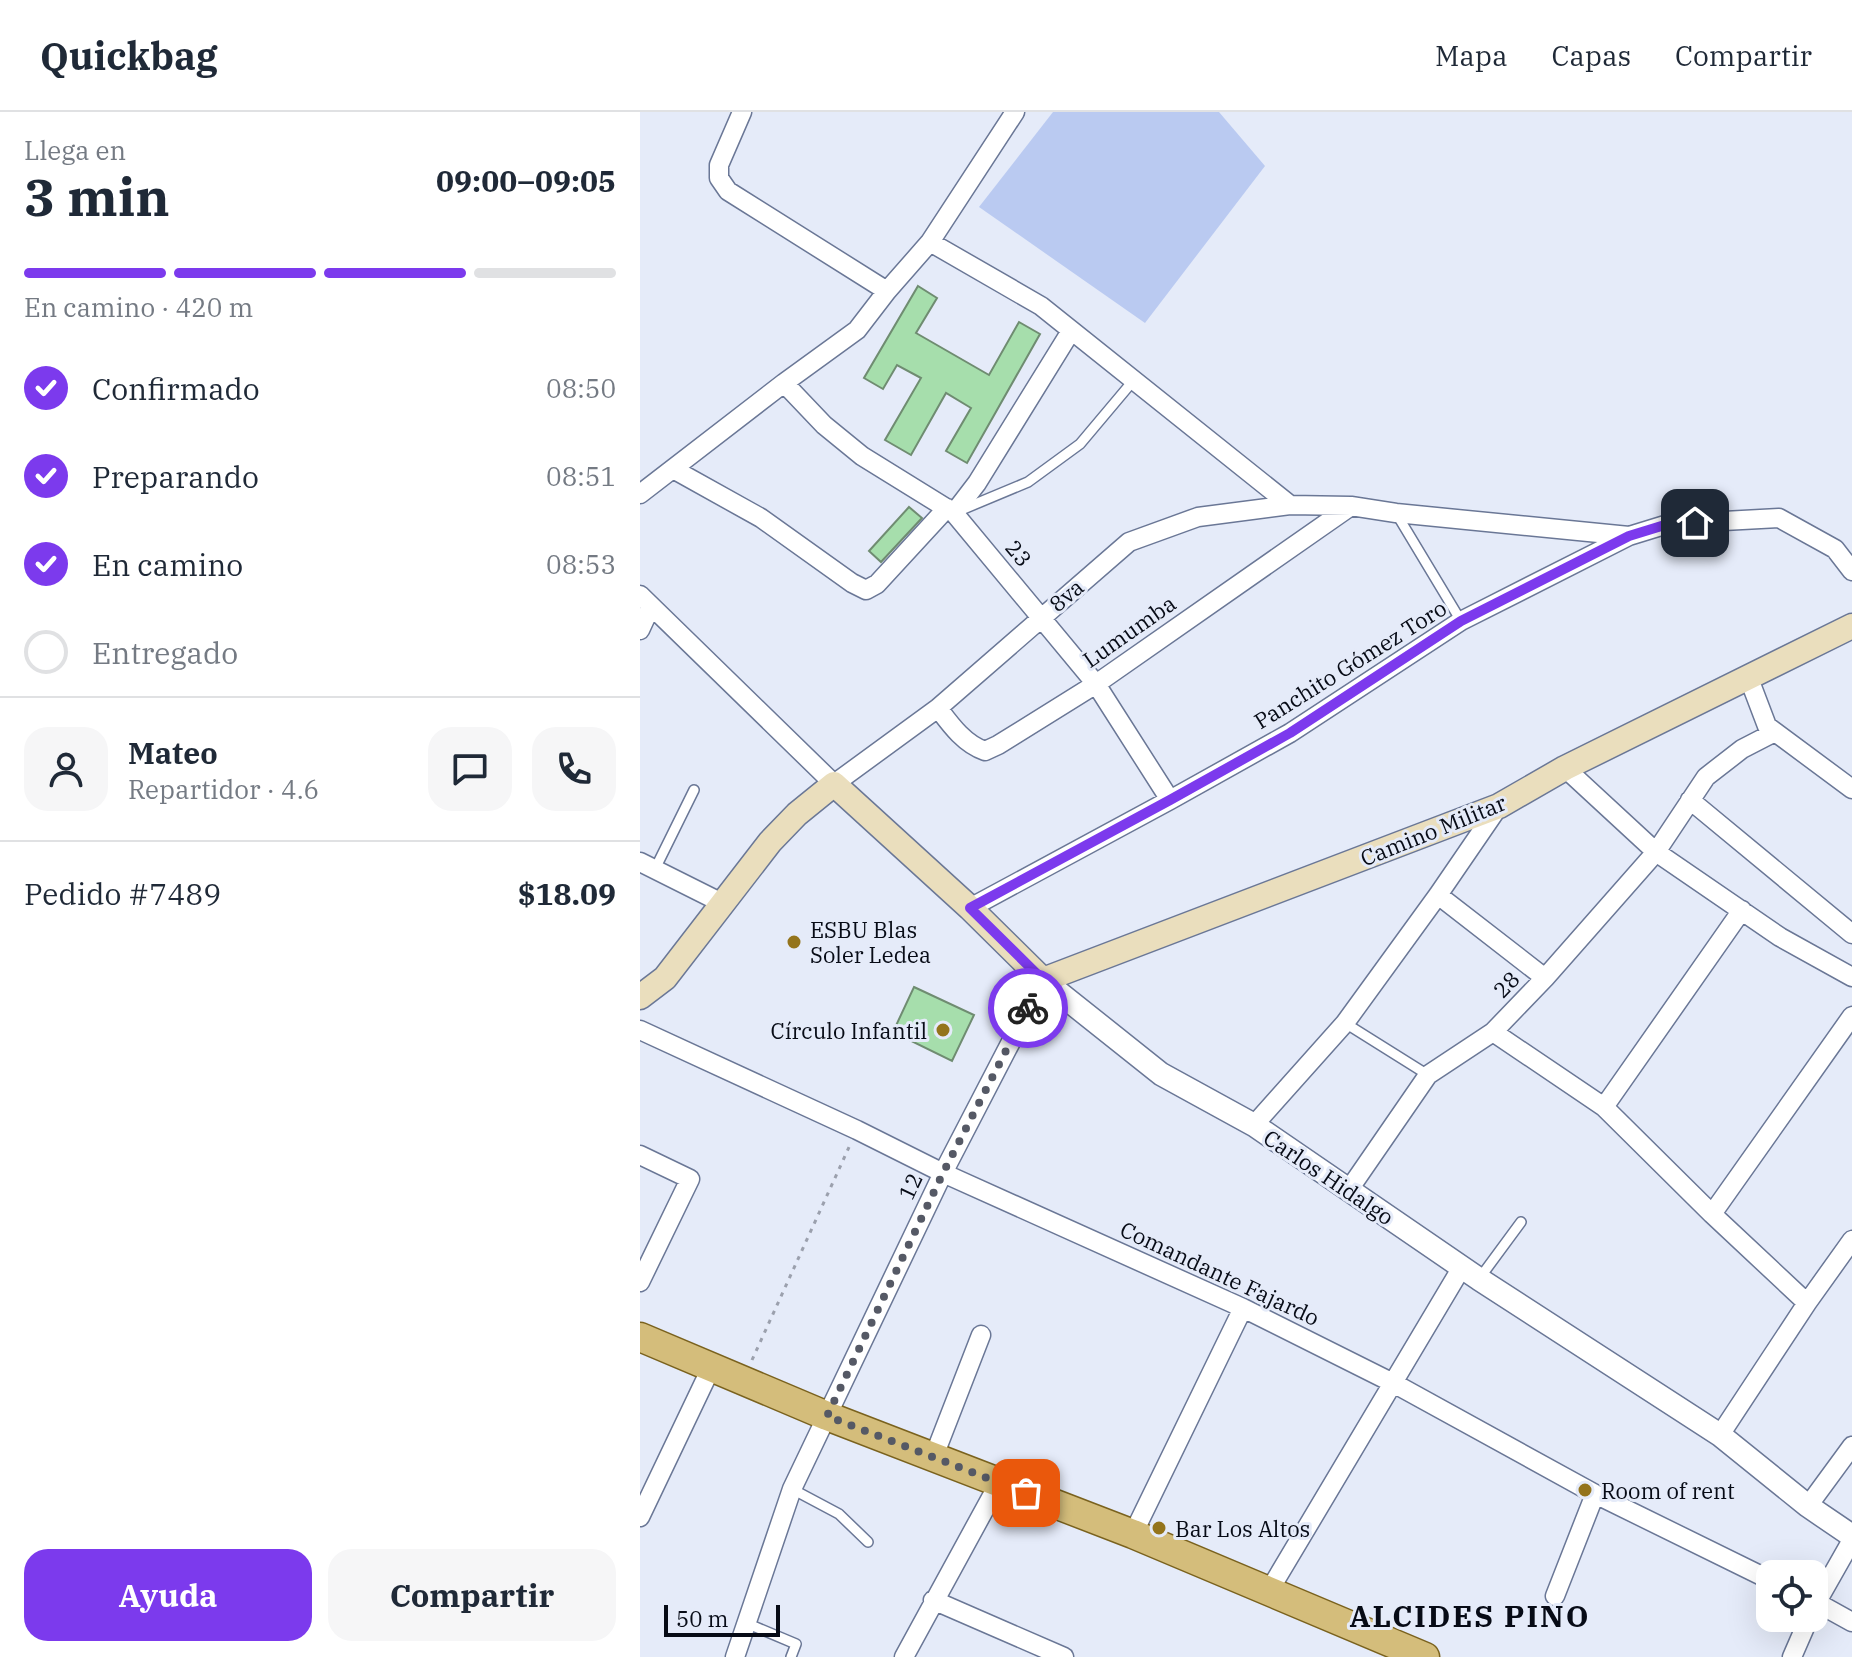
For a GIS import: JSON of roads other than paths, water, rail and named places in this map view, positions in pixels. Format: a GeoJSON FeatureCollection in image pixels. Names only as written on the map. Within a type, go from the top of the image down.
{"type":"FeatureCollection","features":[{"type":"Feature","properties":{"kind":"main road","name":"Camino Militar"},"geometry":{"type":"LineString","coordinates":[[1043,980],[1499,806],[1565,768],[1852,626]]}},
{"type":"Feature","properties":{"kind":"main road","name":"8va"},"geometry":{"type":"LineString","coordinates":[[640,997],[665,978],[770,842],[797,814],[834,784]]}},
{"type":"Feature","properties":{"kind":"main road","name":"Carlos Hidalgo"},"geometry":{"type":"LineString","coordinates":[[834,784],[970,908],[1043,980]]}},
{"type":"Feature","properties":{"kind":"main road"},"geometry":{"type":"LineString","coordinates":[[640,1337],[827,1416],[1133,1534],[1412,1655]]}},
{"type":"Feature","properties":{"kind":"street"},"geometry":{"type":"LineString","coordinates":[[742,112],[719,165],[719,178],[728,191],[887,291]]}},
{"type":"Feature","properties":{"kind":"street"},"geometry":{"type":"LineString","coordinates":[[640,494],[857,330],[930,242],[1015,112]]}},
{"type":"Feature","properties":{"kind":"street"},"geometry":{"type":"LineString","coordinates":[[930,242],[1041,306],[1290,505]]}},
{"type":"Feature","properties":{"kind":"street"},"geometry":{"type":"LineString","coordinates":[[673,469],[761,518],[866,590],[877,584],[977,483],[1071,331]]}},
{"type":"Feature","properties":{"kind":"street","name":"23"},"geometry":{"type":"LineString","coordinates":[[784,383],[824,425],[862,456],[950,510],[1096,684],[1170,800]]}},
{"type":"Feature","properties":{"kind":"street","name":"8va"},"geometry":{"type":"LineString","coordinates":[[834,784],[938,708],[1129,542],[1198,517],[1290,505],[1351,506],[1629,536]]}},
{"type":"Feature","properties":{"kind":"street","name":"Lumumba"},"geometry":{"type":"LineString","coordinates":[[938,708],[952,727],[976,748],[985,751],[998,745],[1096,684],[1351,506]]}},
{"type":"Feature","properties":{"kind":"street","name":"Panchito Gómez Toro"},"geometry":{"type":"LineString","coordinates":[[970,908],[1290,733],[1461,621],[1629,536],[1668,524],[1779,518],[1835,549],[1852,571]]}},
{"type":"Feature","properties":{"kind":"street"},"geometry":{"type":"LineString","coordinates":[[640,630],[646,601]]}},
{"type":"Feature","properties":{"kind":"street"},"geometry":{"type":"LineString","coordinates":[[646,601],[834,784]]}},
{"type":"Feature","properties":{"kind":"street"},"geometry":{"type":"LineString","coordinates":[[1748,676],[1767,726],[1852,789]]}},
{"type":"Feature","properties":{"kind":"street","name":"28"},"geometry":{"type":"LineString","coordinates":[[1348,1191],[1428,1075],[1493,1032],[1545,978],[1656,852],[1706,777],[1742,749],[1775,732]]}},
{"type":"Feature","properties":{"kind":"street"},"geometry":{"type":"LineString","coordinates":[[1565,768],[1656,852],[1780,937],[1852,977]]}},
{"type":"Feature","properties":{"kind":"street"},"geometry":{"type":"LineString","coordinates":[[1690,800],[1852,934]]}},
{"type":"Feature","properties":{"kind":"street"},"geometry":{"type":"LineString","coordinates":[[1254,1125],[1345,1023],[1499,806]]}},
{"type":"Feature","properties":{"kind":"street"},"geometry":{"type":"LineString","coordinates":[[648,865],[722,903]]}},
{"type":"Feature","properties":{"kind":"street"},"geometry":{"type":"LineString","coordinates":[[1438,895],[1545,978]]}},
{"type":"Feature","properties":{"kind":"street"},"geometry":{"type":"LineString","coordinates":[[1604,1107],[1742,910]]}},
{"type":"Feature","properties":{"kind":"street","name":"Carlos Hidalgo"},"geometry":{"type":"LineString","coordinates":[[1043,980],[1161,1074],[1254,1125],[1471,1273],[1720,1435],[1852,1538]]}},
{"type":"Feature","properties":{"kind":"street","name":"12"},"geometry":{"type":"LineString","coordinates":[[735,1657],[792,1489],[943,1173],[1043,980]]}},
{"type":"Feature","properties":{"kind":"street"},"geometry":{"type":"LineString","coordinates":[[1712,1214],[1851,1020]]}},
{"type":"Feature","properties":{"kind":"street","name":"Comandante Fajardo"},"geometry":{"type":"LineString","coordinates":[[640,1030],[943,1173],[1243,1308],[1395,1384],[1595,1494],[1756,1573]]}},
{"type":"Feature","properties":{"kind":"street"},"geometry":{"type":"LineString","coordinates":[[1493,1032],[1604,1107],[1807,1303]]}},
{"type":"Feature","properties":{"kind":"street"},"geometry":{"type":"LineString","coordinates":[[640,1155],[690,1179],[640,1282]]}},
{"type":"Feature","properties":{"kind":"street"},"geometry":{"type":"LineString","coordinates":[[1720,1435],[1807,1303],[1850,1248]]}},
{"type":"Feature","properties":{"kind":"street"},"geometry":{"type":"LineString","coordinates":[[1269,1591],[1395,1384],[1471,1273]]}},
{"type":"Feature","properties":{"kind":"street"},"geometry":{"type":"LineString","coordinates":[[1133,1534],[1243,1308]]}},
{"type":"Feature","properties":{"kind":"street"},"geometry":{"type":"LineString","coordinates":[[934,1456],[981,1335]]}},
{"type":"Feature","properties":{"kind":"street"},"geometry":{"type":"LineString","coordinates":[[640,1517],[711,1368]]}},
{"type":"Feature","properties":{"kind":"street"},"geometry":{"type":"LineString","coordinates":[[1808,1506],[1852,1446]]}},
{"type":"Feature","properties":{"kind":"street"},"geometry":{"type":"LineString","coordinates":[[904,1657],[999,1483]]}},
{"type":"Feature","properties":{"kind":"street"},"geometry":{"type":"LineString","coordinates":[[1555,1596],[1595,1494]]}},
{"type":"Feature","properties":{"kind":"street"},"geometry":{"type":"LineString","coordinates":[[1828,1580],[1852,1538]]}},
{"type":"Feature","properties":{"kind":"street"},"geometry":{"type":"LineString","coordinates":[[933,1600],[1064,1657]]}},
{"type":"Feature","properties":{"kind":"street"},"geometry":{"type":"LineString","coordinates":[[1828,1613],[1852,1622]]}},
{"type":"Feature","properties":{"kind":"street"},"geometry":{"type":"LineString","coordinates":[[1792,1657],[1802,1632]]}},
{"type":"Feature","properties":{"kind":"lane"},"geometry":{"type":"LineString","coordinates":[[950,510],[1028,482],[1080,444],[1133,381]]}},
{"type":"Feature","properties":{"kind":"lane"},"geometry":{"type":"LineString","coordinates":[[1396,513],[1461,621]]}},
{"type":"Feature","properties":{"kind":"lane"},"geometry":{"type":"LineString","coordinates":[[648,865],[694,790]]}},
{"type":"Feature","properties":{"kind":"lane"},"geometry":{"type":"LineString","coordinates":[[1345,1023],[1428,1075]]}},
{"type":"Feature","properties":{"kind":"lane"},"geometry":{"type":"LineString","coordinates":[[1471,1273],[1521,1222]]}},
{"type":"Feature","properties":{"kind":"lane"},"geometry":{"type":"LineString","coordinates":[[792,1489],[839,1514],[868,1542]]}},
{"type":"Feature","properties":{"kind":"lane"},"geometry":{"type":"LineString","coordinates":[[746,1623],[796,1644],[791,1657]]}},
{"type":"Feature","properties":{"kind":"place","name":"ESBU Blas Soler Ledea"},"geometry":{"type":"Point","coordinates":[794,942]}},
{"type":"Feature","properties":{"kind":"place","name":"Círculo Infantil"},"geometry":{"type":"Point","coordinates":[943,1030]}},
{"type":"Feature","properties":{"kind":"place","name":"Room of rent"},"geometry":{"type":"Point","coordinates":[1585,1490]}},
{"type":"Feature","properties":{"kind":"place","name":"Bar Los Altos"},"geometry":{"type":"Point","coordinates":[1159,1528]}},
{"type":"Feature","properties":{"kind":"district","name":"ALCIDES PINO"},"geometry":{"type":"Point","coordinates":[1470,1615]}}]}
